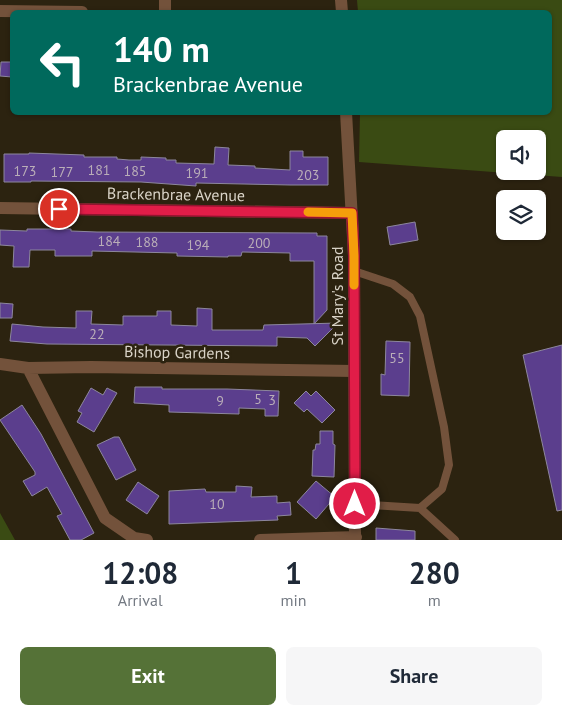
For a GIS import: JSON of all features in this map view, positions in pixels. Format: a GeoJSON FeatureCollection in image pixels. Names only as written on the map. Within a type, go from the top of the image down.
{"type":"FeatureCollection","features":[{"type":"Feature","properties":{"kind":"street"},"geometry":{"type":"LineString","coordinates":[[0,11],[15,6],[60,10]]}},
{"type":"Feature","properties":{"kind":"street","name":"St Mary's Road"},"geometry":{"type":"LineString","coordinates":[[346,115],[354,256],[356,538]]}},
{"type":"Feature","properties":{"kind":"street","name":"Brackenbrae Avenue"},"geometry":{"type":"LineString","coordinates":[[0,208],[352,213]]}},
{"type":"Feature","properties":{"kind":"street","name":"Bishop Gardens"},"geometry":{"type":"LineString","coordinates":[[0,364],[28,368],[91,367],[354,371]]}},
{"type":"Feature","properties":{"kind":"street"},"geometry":{"type":"LineString","coordinates":[[28,368],[105,518],[134,538],[147,540]]}},
{"type":"Feature","properties":{"kind":"street"},"geometry":{"type":"LineString","coordinates":[[260,540],[356,538]]}},
{"type":"Feature","properties":{"kind":"lane"},"geometry":{"type":"LineString","coordinates":[[354,271],[392,284],[410,297],[420,316],[444,427],[449,465],[442,489],[420,508]]}},
{"type":"Feature","properties":{"kind":"lane"},"geometry":{"type":"LineString","coordinates":[[355,504],[420,508],[455,540]]}},
{"type":"Feature","properties":{"kind":"green space"},"geometry":{"type":"Polygon","coordinates":[[[357,0],[562,0],[562,177],[546,176],[546,130],[496,130],[496,172],[359,162],[360,115],[552,115],[552,10],[358,10],[357,0]]]}},
{"type":"Feature","properties":{"kind":"green space"},"geometry":{"type":"Polygon","coordinates":[[[0,513],[15,540],[0,540],[0,513]]]}},
{"type":"Feature","properties":{"kind":"building"},"geometry":{"type":"Polygon","coordinates":[[[1,62],[10,62],[10,77],[0,76],[1,62]]]}},
{"type":"Feature","properties":{"kind":"building"},"geometry":{"type":"Polygon","coordinates":[[[215,147],[229,148],[228,165],[255,166],[255,168],[290,170],[290,151],[303,151],[303,157],[328,157],[328,185],[196,183],[196,186],[141,182],[4,182],[4,154],[84,155],[84,157],[117,157],[117,159],[129,160],[141,160],[141,157],[166,158],[166,160],[176,160],[176,163],[214,164],[215,147]]]}},
{"type":"Feature","properties":{"kind":"building"},"geometry":{"type":"Polygon","coordinates":[[[415,222],[418,240],[390,245],[387,227],[415,222]]]}},
{"type":"Feature","properties":{"kind":"building"},"geometry":{"type":"Polygon","coordinates":[[[27,229],[71,229],[71,231],[97,232],[317,233],[317,236],[327,236],[327,310],[314,324],[314,261],[290,261],[290,253],[242,252],[241,256],[228,257],[177,256],[177,253],[92,251],[92,256],[55,256],[55,250],[30,250],[29,267],[13,267],[14,246],[0,245],[0,230],[27,231],[27,229]]]}},
{"type":"Feature","properties":{"kind":"building"},"geometry":{"type":"Polygon","coordinates":[[[0,303],[13,304],[12,318],[0,318],[0,303]]]}},
{"type":"Feature","properties":{"kind":"building"},"geometry":{"type":"Polygon","coordinates":[[[197,308],[212,309],[212,330],[263,330],[264,325],[338,323],[315,346],[307,338],[277,337],[277,346],[47,344],[10,341],[12,324],[76,328],[76,311],[92,311],[91,324],[123,325],[123,316],[157,316],[157,311],[171,311],[171,325],[197,326],[197,308]]]}},
{"type":"Feature","properties":{"kind":"building"},"geometry":{"type":"Polygon","coordinates":[[[386,341],[410,342],[409,396],[381,395],[381,374],[385,375],[386,341]]]}},
{"type":"Feature","properties":{"kind":"building"},"geometry":{"type":"Polygon","coordinates":[[[562,345],[562,510],[557,511],[523,355],[562,345]]]}},
{"type":"Feature","properties":{"kind":"building"},"geometry":{"type":"Polygon","coordinates":[[[135,387],[279,391],[278,416],[265,416],[265,409],[239,408],[239,414],[169,412],[169,405],[134,403],[135,387]]]}},
{"type":"Feature","properties":{"kind":"building"},"geometry":{"type":"Polygon","coordinates":[[[91,388],[103,395],[107,388],[117,393],[94,432],[77,422],[82,413],[78,411],[91,388]]]}},
{"type":"Feature","properties":{"kind":"building"},"geometry":{"type":"Polygon","coordinates":[[[306,391],[311,396],[316,391],[335,410],[322,423],[307,409],[304,412],[294,403],[306,391]]]}},
{"type":"Feature","properties":{"kind":"building"},"geometry":{"type":"Polygon","coordinates":[[[22,405],[41,434],[94,533],[81,540],[70,540],[57,516],[62,514],[47,487],[32,496],[23,481],[35,475],[35,472],[0,420],[22,405]]]}},
{"type":"Feature","properties":{"kind":"building"},"geometry":{"type":"Polygon","coordinates":[[[320,431],[333,431],[333,444],[335,445],[334,477],[312,476],[313,450],[315,450],[316,444],[320,444],[320,431]]]}},
{"type":"Feature","properties":{"kind":"building"},"geometry":{"type":"Polygon","coordinates":[[[114,437],[119,437],[136,470],[116,480],[97,445],[114,437]]]}},
{"type":"Feature","properties":{"kind":"building"},"geometry":{"type":"Polygon","coordinates":[[[316,481],[335,497],[316,519],[297,502],[316,481]]]}},
{"type":"Feature","properties":{"kind":"building"},"geometry":{"type":"Polygon","coordinates":[[[138,482],[159,496],[147,514],[126,500],[138,482]]]}},
{"type":"Feature","properties":{"kind":"building"},"geometry":{"type":"Polygon","coordinates":[[[236,486],[252,487],[251,497],[277,496],[277,503],[290,502],[291,515],[277,516],[278,520],[169,524],[169,491],[205,489],[206,492],[236,492],[236,486]]]}},
{"type":"Feature","properties":{"kind":"building"},"geometry":{"type":"Polygon","coordinates":[[[376,528],[415,531],[415,540],[376,540],[376,528]]]}},
{"type":"Feature","properties":{"kind":"slow traffic"},"geometry":{"type":"LineString","coordinates":[[308,212],[352,213],[354,285]]}},
{"type":"Feature","properties":{"kind":"route"},"geometry":{"type":"LineString","coordinates":[[59,209],[352,213],[354,256],[355,504]]}}]}
